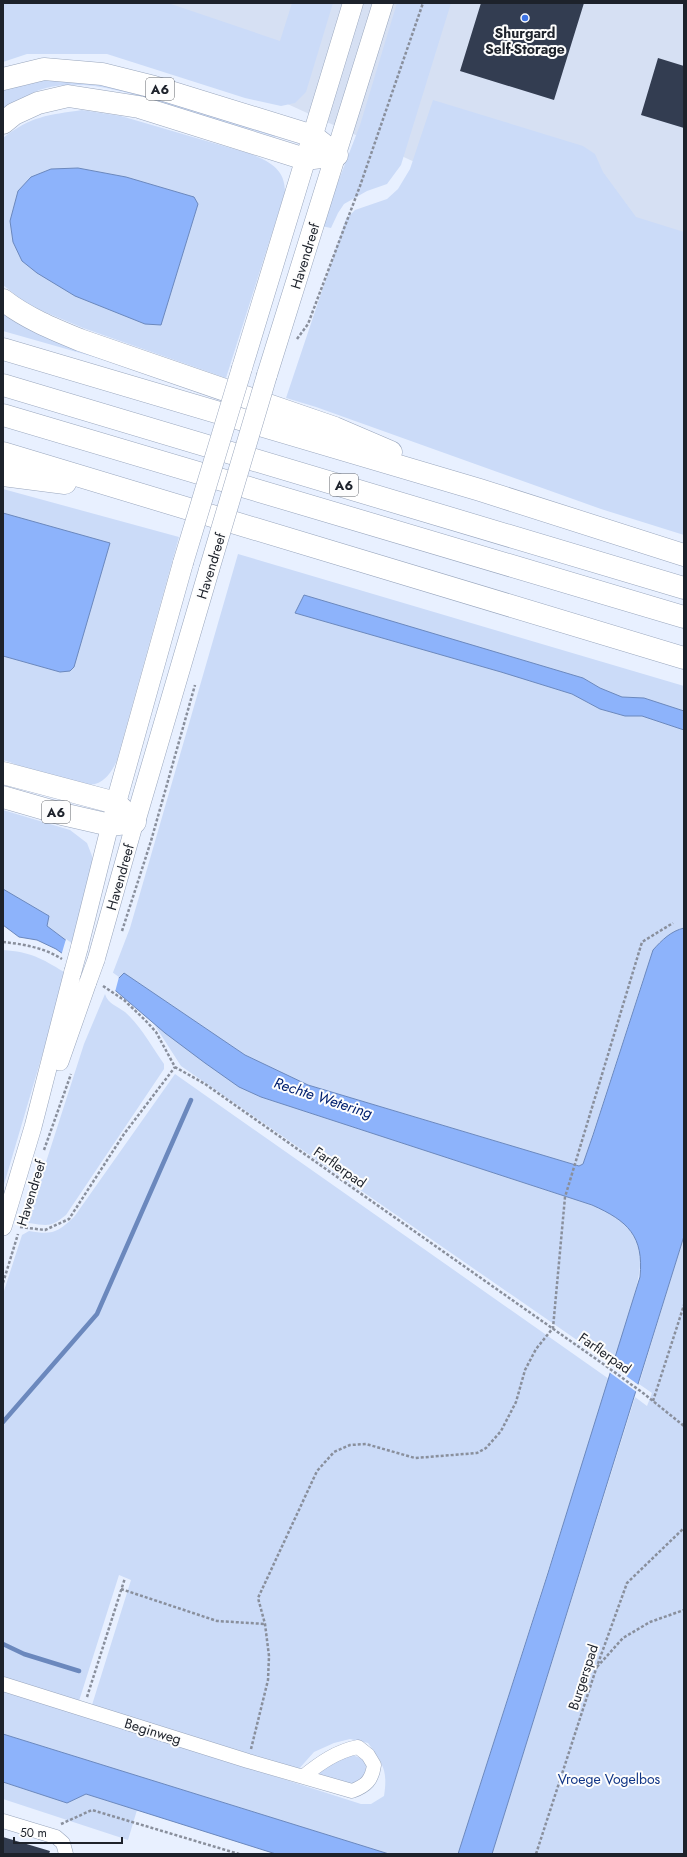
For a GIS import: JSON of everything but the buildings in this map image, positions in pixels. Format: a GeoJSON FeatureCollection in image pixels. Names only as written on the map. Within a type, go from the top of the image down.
{"type":"FeatureCollection","features":[{"type":"Feature","properties":{"kind":"highway","name":"A6"},"geometry":{"type":"LineString","coordinates":[[3,79],[44,69],[102,74],[154,87],[312,136]]}},
{"type":"Feature","properties":{"kind":"highway","name":"A6"},"geometry":{"type":"LineString","coordinates":[[3,123],[14,114],[38,102],[68,96],[139,107],[305,159]]}},
{"type":"Feature","properties":{"kind":"highway"},"geometry":{"type":"LineString","coordinates":[[312,136],[337,155]]}},
{"type":"Feature","properties":{"kind":"highway"},"geometry":{"type":"LineString","coordinates":[[305,159],[337,155]]}},
{"type":"Feature","properties":{"kind":"highway","name":"A6"},"geometry":{"type":"LineString","coordinates":[[3,300],[19,313],[68,335],[335,428],[480,490]]}},
{"type":"Feature","properties":{"kind":"highway","name":"A6"},"geometry":{"type":"LineString","coordinates":[[3,349],[480,490],[684,555]]}},
{"type":"Feature","properties":{"kind":"highway","name":"A6"},"geometry":{"type":"LineString","coordinates":[[3,385],[684,588]]}},
{"type":"Feature","properties":{"kind":"highway","name":"A6"},"geometry":{"type":"LineString","coordinates":[[3,415],[684,617]]}},
{"type":"Feature","properties":{"kind":"highway"},"geometry":{"type":"LineString","coordinates":[[3,453],[684,658]]}},
{"type":"Feature","properties":{"kind":"highway"},"geometry":{"type":"LineString","coordinates":[[3,475],[128,490]]}},
{"type":"Feature","properties":{"kind":"highway","name":"A6"},"geometry":{"type":"LineString","coordinates":[[3,773],[116,803]]}},
{"type":"Feature","properties":{"kind":"highway","name":"A6"},"geometry":{"type":"LineString","coordinates":[[3,797],[62,814],[110,825]]}},
{"type":"Feature","properties":{"kind":"highway"},"geometry":{"type":"LineString","coordinates":[[116,803],[135,822]]}},
{"type":"Feature","properties":{"kind":"highway"},"geometry":{"type":"LineString","coordinates":[[110,825],[135,822]]}},
{"type":"Feature","properties":{"kind":"main road","name":"Havendreef"},"geometry":{"type":"LineString","coordinates":[[116,803],[183,562],[353,3]]}},
{"type":"Feature","properties":{"kind":"main road","name":"Havendreef"},"geometry":{"type":"LineString","coordinates":[[135,822],[268,375],[383,3]]}},
{"type":"Feature","properties":{"kind":"street","name":"Havendreef"},"geometry":{"type":"LineString","coordinates":[[3,1227],[33,1126],[116,803]]}},
{"type":"Feature","properties":{"kind":"street","name":"Havendreef"},"geometry":{"type":"LineString","coordinates":[[33,1126],[57,1072],[96,960],[135,822]]}},
{"type":"Feature","properties":{"kind":"street","name":"Beginweg"},"geometry":{"type":"LineString","coordinates":[[3,1684],[248,1761],[304,1776]]}},
{"type":"Feature","properties":{"kind":"street"},"geometry":{"type":"LineString","coordinates":[[3,1821],[56,1837],[63,1843],[66,1854]]}},
{"type":"Feature","properties":{"kind":"path","name":"Havendreef"},"geometry":{"type":"LineString","coordinates":[[296,340],[308,324],[330,266],[360,186],[423,3]]}},
{"type":"Feature","properties":{"kind":"path"},"geometry":{"type":"LineString","coordinates":[[248,1761],[268,1680],[269,1656],[265,1624],[258,1598],[317,1471],[334,1452],[350,1444],[366,1444],[415,1458],[477,1454],[486,1448],[501,1431],[516,1402],[528,1363],[536,1349],[553,1328],[565,1198],[642,942],[673,923]]}},
{"type":"Feature","properties":{"kind":"path","name":"Farflerpad"},"geometry":{"type":"LineString","coordinates":[[20,1227],[45,1230],[68,1219],[124,1134],[175,1066],[205,1084],[644,1392],[684,1426]]}},
{"type":"Feature","properties":{"kind":"path","name":"Havendreef"},"geometry":{"type":"LineString","coordinates":[[42,1157],[72,1072]]}},
{"type":"Feature","properties":{"kind":"path","name":"Havendreef"},"geometry":{"type":"LineString","coordinates":[[3,1283],[34,1185]]}},
{"type":"Feature","properties":{"kind":"path"},"geometry":{"type":"LineString","coordinates":[[654,1401],[684,1305]]}},
{"type":"Feature","properties":{"kind":"path","name":"Burgerspad"},"geometry":{"type":"LineString","coordinates":[[536,1854],[596,1669],[626,1583],[684,1528]]}},
{"type":"Feature","properties":{"kind":"path"},"geometry":{"type":"LineString","coordinates":[[83,1709],[125,1578]]}},
{"type":"Feature","properties":{"kind":"path"},"geometry":{"type":"LineString","coordinates":[[122,1589],[217,1621],[265,1624]]}},
{"type":"Feature","properties":{"kind":"path"},"geometry":{"type":"LineString","coordinates":[[596,1669],[623,1638],[650,1622],[684,1610]]}},
{"type":"Feature","properties":{"kind":"path"},"geometry":{"type":"LineString","coordinates":[[42,1833],[92,1810],[239,1854]]}},
{"type":"Feature","properties":{"kind":"shaded area"},"geometry":{"type":"Polygon","coordinates":[[[3,3],[684,3],[684,285],[112,24],[3,3]]]}},
{"type":"Feature","properties":{"kind":"green space"},"geometry":{"type":"Polygon","coordinates":[[[3,3],[168,3],[280,41],[292,3],[333,3],[306,92],[295,103],[281,106],[245,98],[107,54],[27,54],[3,62],[3,3]]]}},
{"type":"Feature","properties":{"kind":"green space"},"geometry":{"type":"Polygon","coordinates":[[[397,3],[451,3],[401,165],[387,184],[367,191],[344,204],[331,228],[321,226],[360,125],[397,3]]]}},
{"type":"Feature","properties":{"kind":"green space"},"geometry":{"type":"Polygon","coordinates":[[[45,79],[91,82],[157,95],[277,132],[275,137],[130,93],[96,86],[63,85],[46,88],[34,92],[3,111],[3,89],[45,79]]]}},
{"type":"Feature","properties":{"kind":"green space"},"geometry":{"type":"Polygon","coordinates":[[[433,100],[583,146],[595,154],[603,172],[636,217],[684,232],[684,535],[601,509],[316,407],[286,398],[346,219],[355,210],[387,199],[398,189],[410,169],[433,100]]]}},
{"type":"Feature","properties":{"kind":"green space"},"geometry":{"type":"Polygon","coordinates":[[[82,110],[121,116],[251,154],[270,163],[282,177],[285,192],[226,378],[83,328],[28,305],[3,285],[3,138],[22,125],[31,121],[49,115],[82,110]],[[78,168],[51,169],[194,197],[126,177],[78,168]]]}},
{"type":"Feature","properties":{"kind":"green space"},"geometry":{"type":"Polygon","coordinates":[[[3,307],[200,387],[3,331],[3,307]]]}},
{"type":"Feature","properties":{"kind":"green space"},"geometry":{"type":"Polygon","coordinates":[[[3,489],[179,537],[117,760],[109,775],[99,783],[86,784],[62,780],[3,760],[3,656],[60,672],[110,544],[3,513],[3,489]]]}},
{"type":"Feature","properties":{"kind":"green space"},"geometry":{"type":"Polygon","coordinates":[[[238,554],[684,686],[684,711],[644,698],[622,697],[600,688],[583,678],[304,596],[295,613],[572,694],[600,709],[625,716],[642,716],[684,730],[684,928],[679,929],[644,976],[583,1164],[579,1166],[308,1085],[245,1055],[124,973],[119,978],[112,975],[130,928],[238,554]]]}},
{"type":"Feature","properties":{"kind":"green space"},"geometry":{"type":"Polygon","coordinates":[[[3,810],[70,830],[87,843],[92,856],[92,874],[73,945],[47,926],[49,916],[3,889],[3,810]]]}},
{"type":"Feature","properties":{"kind":"green space"},"geometry":{"type":"Polygon","coordinates":[[[3,950],[21,952],[35,956],[64,972],[56,1008],[3,1188],[3,950]]]}},
{"type":"Feature","properties":{"kind":"green space"},"geometry":{"type":"Polygon","coordinates":[[[105,994],[111,1003],[125,1012],[136,1024],[164,1064],[164,1069],[66,1215],[57,1222],[49,1225],[29,1223],[28,1218],[84,1044],[105,994]]]}},
{"type":"Feature","properties":{"kind":"green space"},"geometry":{"type":"Polygon","coordinates":[[[154,1024],[239,1087],[261,1097],[592,1205],[614,1215],[625,1224],[633,1234],[638,1244],[640,1266],[636,1290],[613,1365],[181,1066],[154,1024]]]}},
{"type":"Feature","properties":{"kind":"green space"},"geometry":{"type":"Polygon","coordinates":[[[175,1074],[609,1379],[458,1854],[389,1854],[3,1734],[3,1689],[361,1804],[371,1804],[384,1796],[385,1773],[381,1762],[368,1743],[350,1739],[334,1743],[314,1752],[297,1771],[92,1705],[131,1580],[119,1575],[79,1701],[3,1677],[3,1294],[22,1235],[29,1231],[43,1233],[54,1232],[74,1217],[175,1074]]]}},
{"type":"Feature","properties":{"kind":"green space","name":"Vroege Vogelbos"},"geometry":{"type":"Polygon","coordinates":[[[684,1236],[684,1854],[492,1854],[635,1397],[647,1406],[652,1393],[639,1384],[684,1236]]]}},
{"type":"Feature","properties":{"kind":"green space"},"geometry":{"type":"Polygon","coordinates":[[[347,1753],[363,1759],[366,1764],[367,1773],[357,1786],[320,1775],[320,1770],[347,1753]]]}},
{"type":"Feature","properties":{"kind":"green space"},"geometry":{"type":"Polygon","coordinates":[[[3,1782],[67,1803],[86,1794],[137,1810],[128,1840],[3,1799],[3,1782]]]}},
{"type":"Feature","properties":{"kind":"water"},"geometry":{"type":"Polygon","coordinates":[[[78,168],[126,177],[194,197],[198,204],[161,325],[145,324],[75,296],[37,273],[22,261],[13,242],[10,221],[18,191],[31,177],[51,169],[78,168]]]}},
{"type":"Feature","properties":{"kind":"water"},"geometry":{"type":"Polygon","coordinates":[[[3,513],[110,543],[74,667],[70,671],[60,672],[3,656],[3,513]]]}},
{"type":"Feature","properties":{"kind":"water"},"geometry":{"type":"Polygon","coordinates":[[[304,595],[583,678],[600,688],[622,697],[644,698],[684,711],[684,730],[642,716],[625,716],[600,709],[572,694],[295,613],[304,595]]]}},
{"type":"Feature","properties":{"kind":"water","name":"Rechte Wetering"},"geometry":{"type":"Polygon","coordinates":[[[3,889],[49,916],[47,926],[112,975],[119,978],[124,973],[245,1055],[308,1085],[579,1166],[583,1164],[593,1135],[653,950],[667,936],[684,928],[684,1236],[492,1854],[458,1854],[548,1573],[640,1277],[641,1263],[636,1240],[624,1224],[605,1211],[592,1205],[261,1097],[239,1087],[165,1033],[116,991],[56,949],[37,940],[19,937],[3,925],[3,889]]]}},
{"type":"Feature","properties":{"kind":"water"},"geometry":{"type":"Polygon","coordinates":[[[3,1734],[389,1854],[276,1854],[86,1794],[67,1803],[3,1782],[3,1734]]]}},
{"type":"Feature","properties":{"kind":"pier"},"geometry":{"type":"Polygon","coordinates":[[[66,939],[119,977],[115,992],[61,956],[66,939]]]}},
{"type":"Feature","properties":{"kind":"pier"},"geometry":{"type":"Polygon","coordinates":[[[611,1365],[640,1386],[638,1393],[609,1372],[611,1365]]]}},
{"type":"Feature","properties":{"kind":"waterway"},"geometry":{"type":"LineString","coordinates":[[3,1422],[97,1314],[191,1100]]}},
{"type":"Feature","properties":{"kind":"waterway"},"geometry":{"type":"LineString","coordinates":[[3,1644],[24,1654],[79,1671]]}},
{"type":"Feature","properties":{"kind":"place","name":"Shurgard Self-Storage"},"geometry":{"type":"Point","coordinates":[525,18]}}]}
